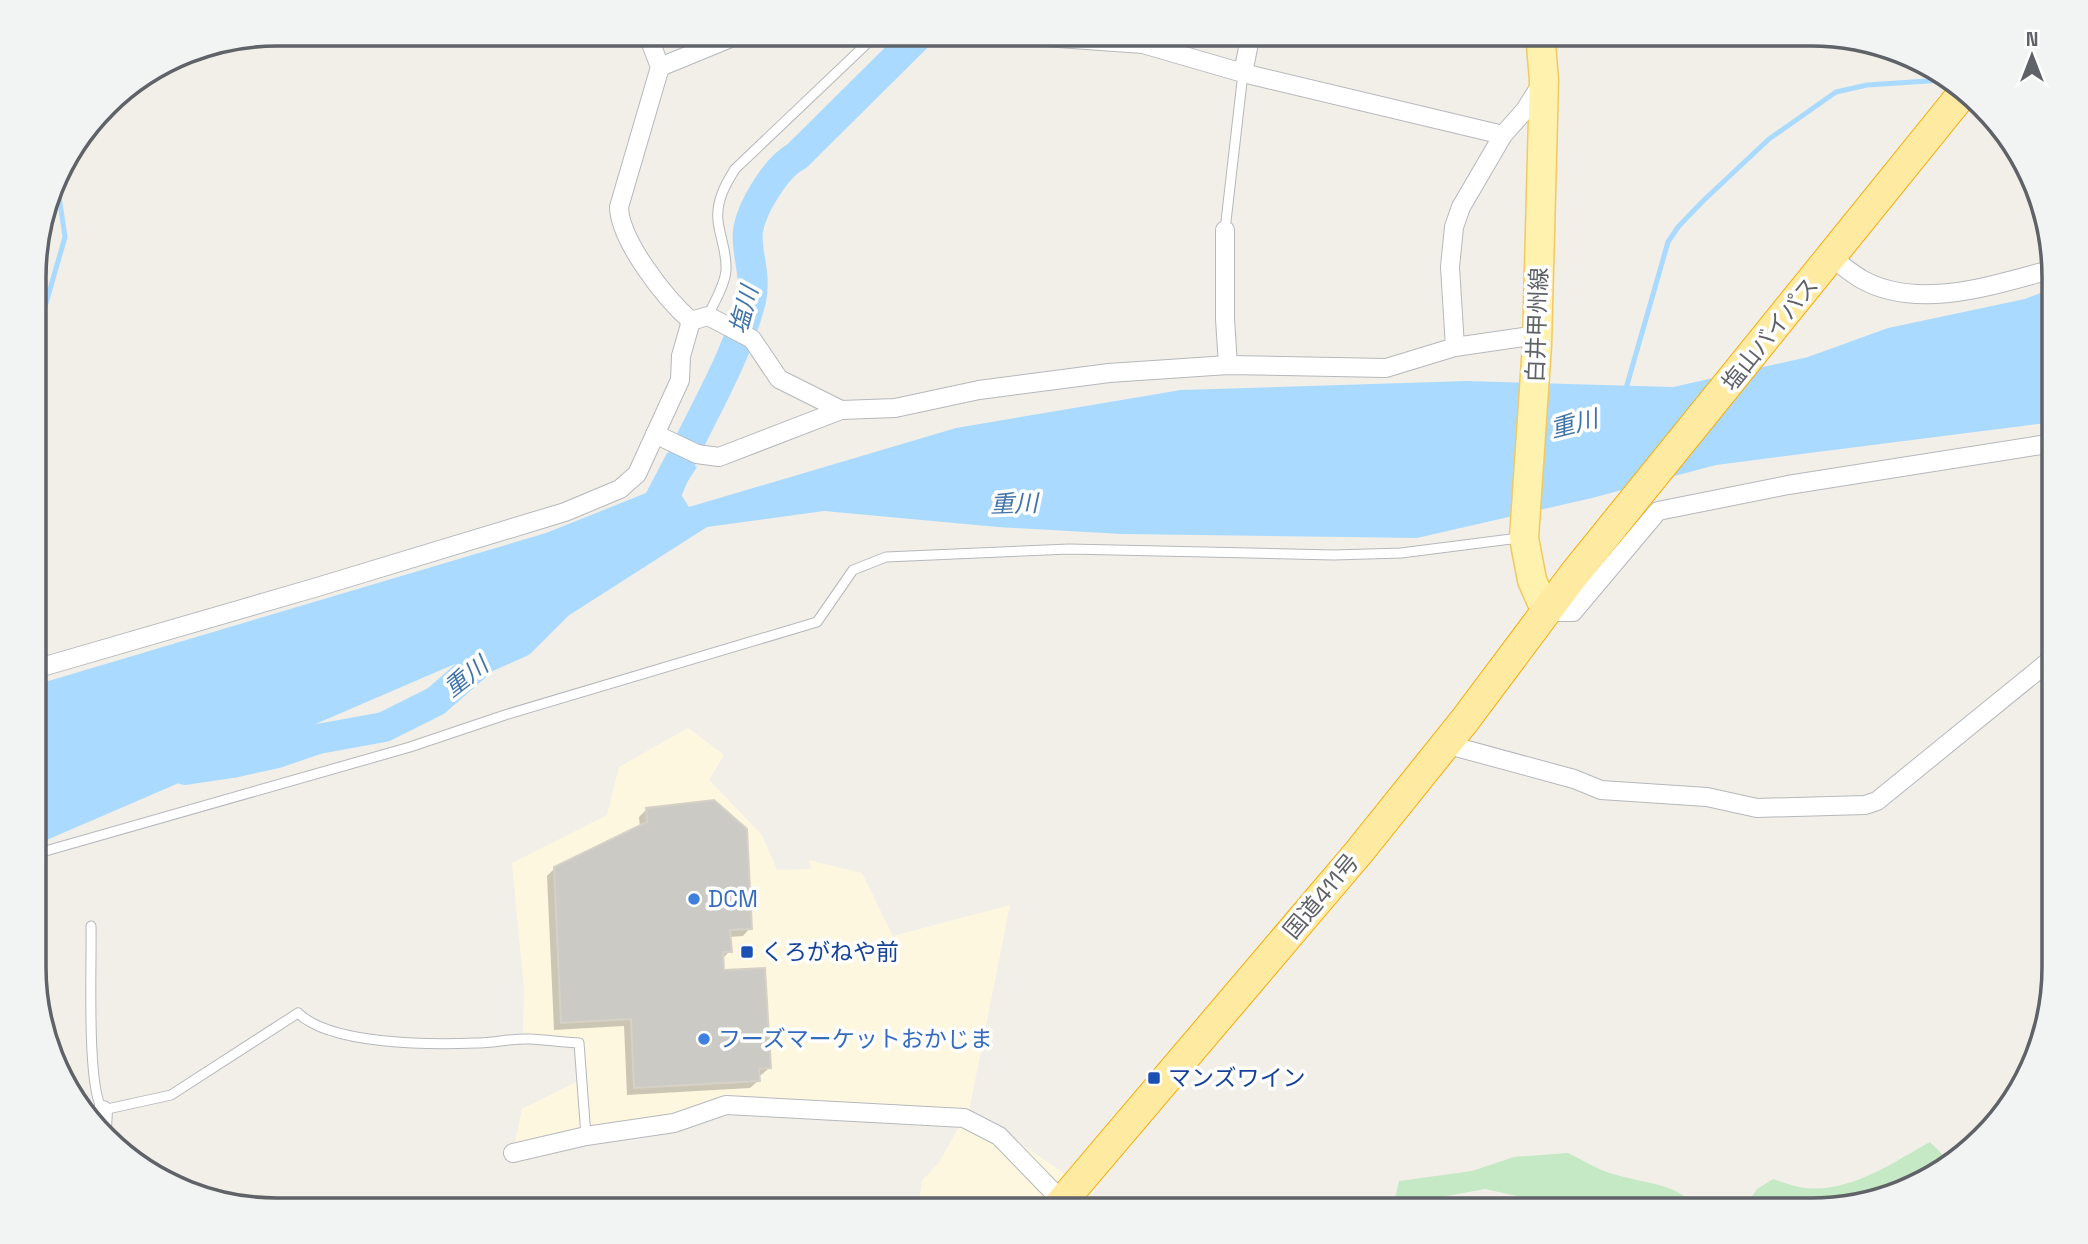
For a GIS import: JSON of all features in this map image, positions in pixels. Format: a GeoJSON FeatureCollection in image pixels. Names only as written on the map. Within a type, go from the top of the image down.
{"type":"FeatureCollection","features":[{"type":"Feature","properties":{"kind":"highway","name":"塩山バイパス"},"geometry":{"type":"LineString","coordinates":[[1575,573],[1958,99]]}},
{"type":"Feature","properties":{"kind":"highway","name":"国道411号"},"geometry":{"type":"LineString","coordinates":[[1066,1198],[1359,852],[1446,744],[1575,573]]}},
{"type":"Feature","properties":{"kind":"main road","name":"白井甲州線"},"geometry":{"type":"LineString","coordinates":[[1541,46],[1544,80],[1537,340],[1524,538],[1532,580],[1546,612]]}},
{"type":"Feature","properties":{"kind":"street"},"geometry":{"type":"LineString","coordinates":[[653,46],[660,67],[619,207],[619,220],[628,239],[671,303],[699,318],[752,339],[779,379],[841,410]]}},
{"type":"Feature","properties":{"kind":"street"},"geometry":{"type":"LineString","coordinates":[[660,67],[711,46]]}},
{"type":"Feature","properties":{"kind":"street"},"geometry":{"type":"LineString","coordinates":[[1165,46],[1242,73],[1503,135]]}},
{"type":"Feature","properties":{"kind":"street"},"geometry":{"type":"LineString","coordinates":[[1242,73],[1248,46]]}},
{"type":"Feature","properties":{"kind":"street"},"geometry":{"type":"LineString","coordinates":[[1455,347],[1450,267],[1454,227],[1461,207],[1503,135],[1525,110],[1544,80]]}},
{"type":"Feature","properties":{"kind":"street"},"geometry":{"type":"LineString","coordinates":[[1225,230],[1228,365]]}},
{"type":"Feature","properties":{"kind":"street"},"geometry":{"type":"LineString","coordinates":[[1826,264],[1863,280],[1908,294],[1966,291],[2042,272]]}},
{"type":"Feature","properties":{"kind":"street"},"geometry":{"type":"LineString","coordinates":[[46,666],[565,512],[620,489],[638,474],[680,380],[681,356],[699,318]]}},
{"type":"Feature","properties":{"kind":"street"},"geometry":{"type":"LineString","coordinates":[[654,435],[697,454],[719,457],[841,410],[895,408],[979,390],[1109,373],[1228,365],[1386,368],[1455,347],[1537,340]]}},
{"type":"Feature","properties":{"kind":"street"},"geometry":{"type":"LineString","coordinates":[[1546,612],[1573,612],[1658,511],[1788,485],[2042,445]]}},
{"type":"Feature","properties":{"kind":"street"},"geometry":{"type":"LineString","coordinates":[[1446,744],[1574,779],[1601,790],[1707,797],[1757,808],[1865,805],[1877,801],[2042,667]]}},
{"type":"Feature","properties":{"kind":"street"},"geometry":{"type":"LineString","coordinates":[[513,1153],[586,1136],[674,1123],[726,1105],[964,1118],[999,1136],[1052,1198]]}},
{"type":"Feature","properties":{"kind":"street"},"geometry":{"type":"LineString","coordinates":[[103,1110],[103,1119]]}},
{"type":"Feature","properties":{"kind":"lane"},"geometry":{"type":"LineString","coordinates":[[699,318],[724,278],[726,270],[726,253],[718,219],[721,191],[735,169],[864,46]]}},
{"type":"Feature","properties":{"kind":"lane"},"geometry":{"type":"LineString","coordinates":[[1225,230],[1242,73]]}},
{"type":"Feature","properties":{"kind":"lane"},"geometry":{"type":"LineString","coordinates":[[46,851],[397,751],[505,715],[817,622],[853,570],[886,557],[1069,549],[1334,555],[1401,553],[1524,538]]}},
{"type":"Feature","properties":{"kind":"lane"},"geometry":{"type":"LineString","coordinates":[[91,926],[93,1078],[103,1110],[170,1095],[299,1013],[308,1023],[352,1035],[410,1043],[478,1043],[528,1039],[579,1043],[586,1136]]}},
{"type":"Feature","properties":{"kind":"shaded area"},"geometry":{"type":"Polygon","coordinates":[[[688,728],[724,755],[709,780],[762,835],[777,870],[811,869],[809,860],[862,873],[893,936],[1010,905],[969,1111],[1078,1182],[1065,1198],[920,1198],[922,1181],[940,1161],[964,1118],[726,1105],[513,1153],[522,1109],[582,1079],[578,1043],[523,1034],[524,989],[512,863],[607,815],[619,767],[688,728]]]}},
{"type":"Feature","properties":{"kind":"green space"},"geometry":{"type":"Polygon","coordinates":[[[1930,1142],[1944,1156],[1900,1181],[1872,1191],[1827,1198],[1751,1198],[1757,1189],[1773,1179],[1817,1189],[1851,1182],[1884,1168],[1930,1142]]]}},
{"type":"Feature","properties":{"kind":"green space"},"geometry":{"type":"Polygon","coordinates":[[[1568,1153],[1607,1172],[1660,1185],[1687,1198],[1527,1198],[1485,1189],[1436,1198],[1395,1198],[1399,1181],[1472,1171],[1514,1157],[1568,1153]]]}},
{"type":"Feature","properties":{"kind":"water"},"geometry":{"type":"Polygon","coordinates":[[[2042,293],[2042,424],[1716,465],[1592,498],[1417,538],[1122,534],[998,527],[824,511],[707,527],[571,614],[46,840],[46,682],[546,533],[646,493],[667,453],[697,467],[680,493],[689,507],[956,428],[1181,390],[1467,381],[1673,387],[1808,357],[1888,328],[2025,299],[2042,293]]]}},
{"type":"Feature","properties":{"kind":"building"},"geometry":{"type":"Polygon","coordinates":[[[714,800],[747,829],[752,929],[730,930],[732,952],[723,952],[724,970],[765,968],[771,1068],[759,1069],[760,1081],[634,1088],[631,1019],[561,1023],[554,867],[647,822],[646,808],[714,800]]]}},
{"type":"Feature","properties":{"kind":"waterway","name":"塩川"},"geometry":{"type":"LineString","coordinates":[[665,497],[734,351],[743,326],[752,290],[748,230],[760,199],[781,169],[908,46]]}},
{"type":"Feature","properties":{"kind":"waterway"},"geometry":{"type":"LineString","coordinates":[[1625,392],[1668,242],[1678,227],[1703,201],[1769,139],[1836,92],[1867,85],[1934,81]]}},
{"type":"Feature","properties":{"kind":"waterway"},"geometry":{"type":"LineString","coordinates":[[46,303],[65,237],[59,198]]}},
{"type":"Feature","properties":{"kind":"waterway","name":"重川"},"geometry":{"type":"LineString","coordinates":[[185,770],[232,763],[277,753],[318,739],[384,727],[436,701],[485,658],[521,642],[561,602]]}},
{"type":"Feature","properties":{"kind":"place","name":"DCM"},"geometry":{"type":"Point","coordinates":[694,899]}},
{"type":"Feature","properties":{"kind":"place","name":"くろがねや前"},"geometry":{"type":"Point","coordinates":[747,952]}},
{"type":"Feature","properties":{"kind":"place","name":"フーズマーケットおかじま"},"geometry":{"type":"Point","coordinates":[704,1039]}},
{"type":"Feature","properties":{"kind":"place","name":"マンズワイン"},"geometry":{"type":"Point","coordinates":[1154,1078]}}]}
